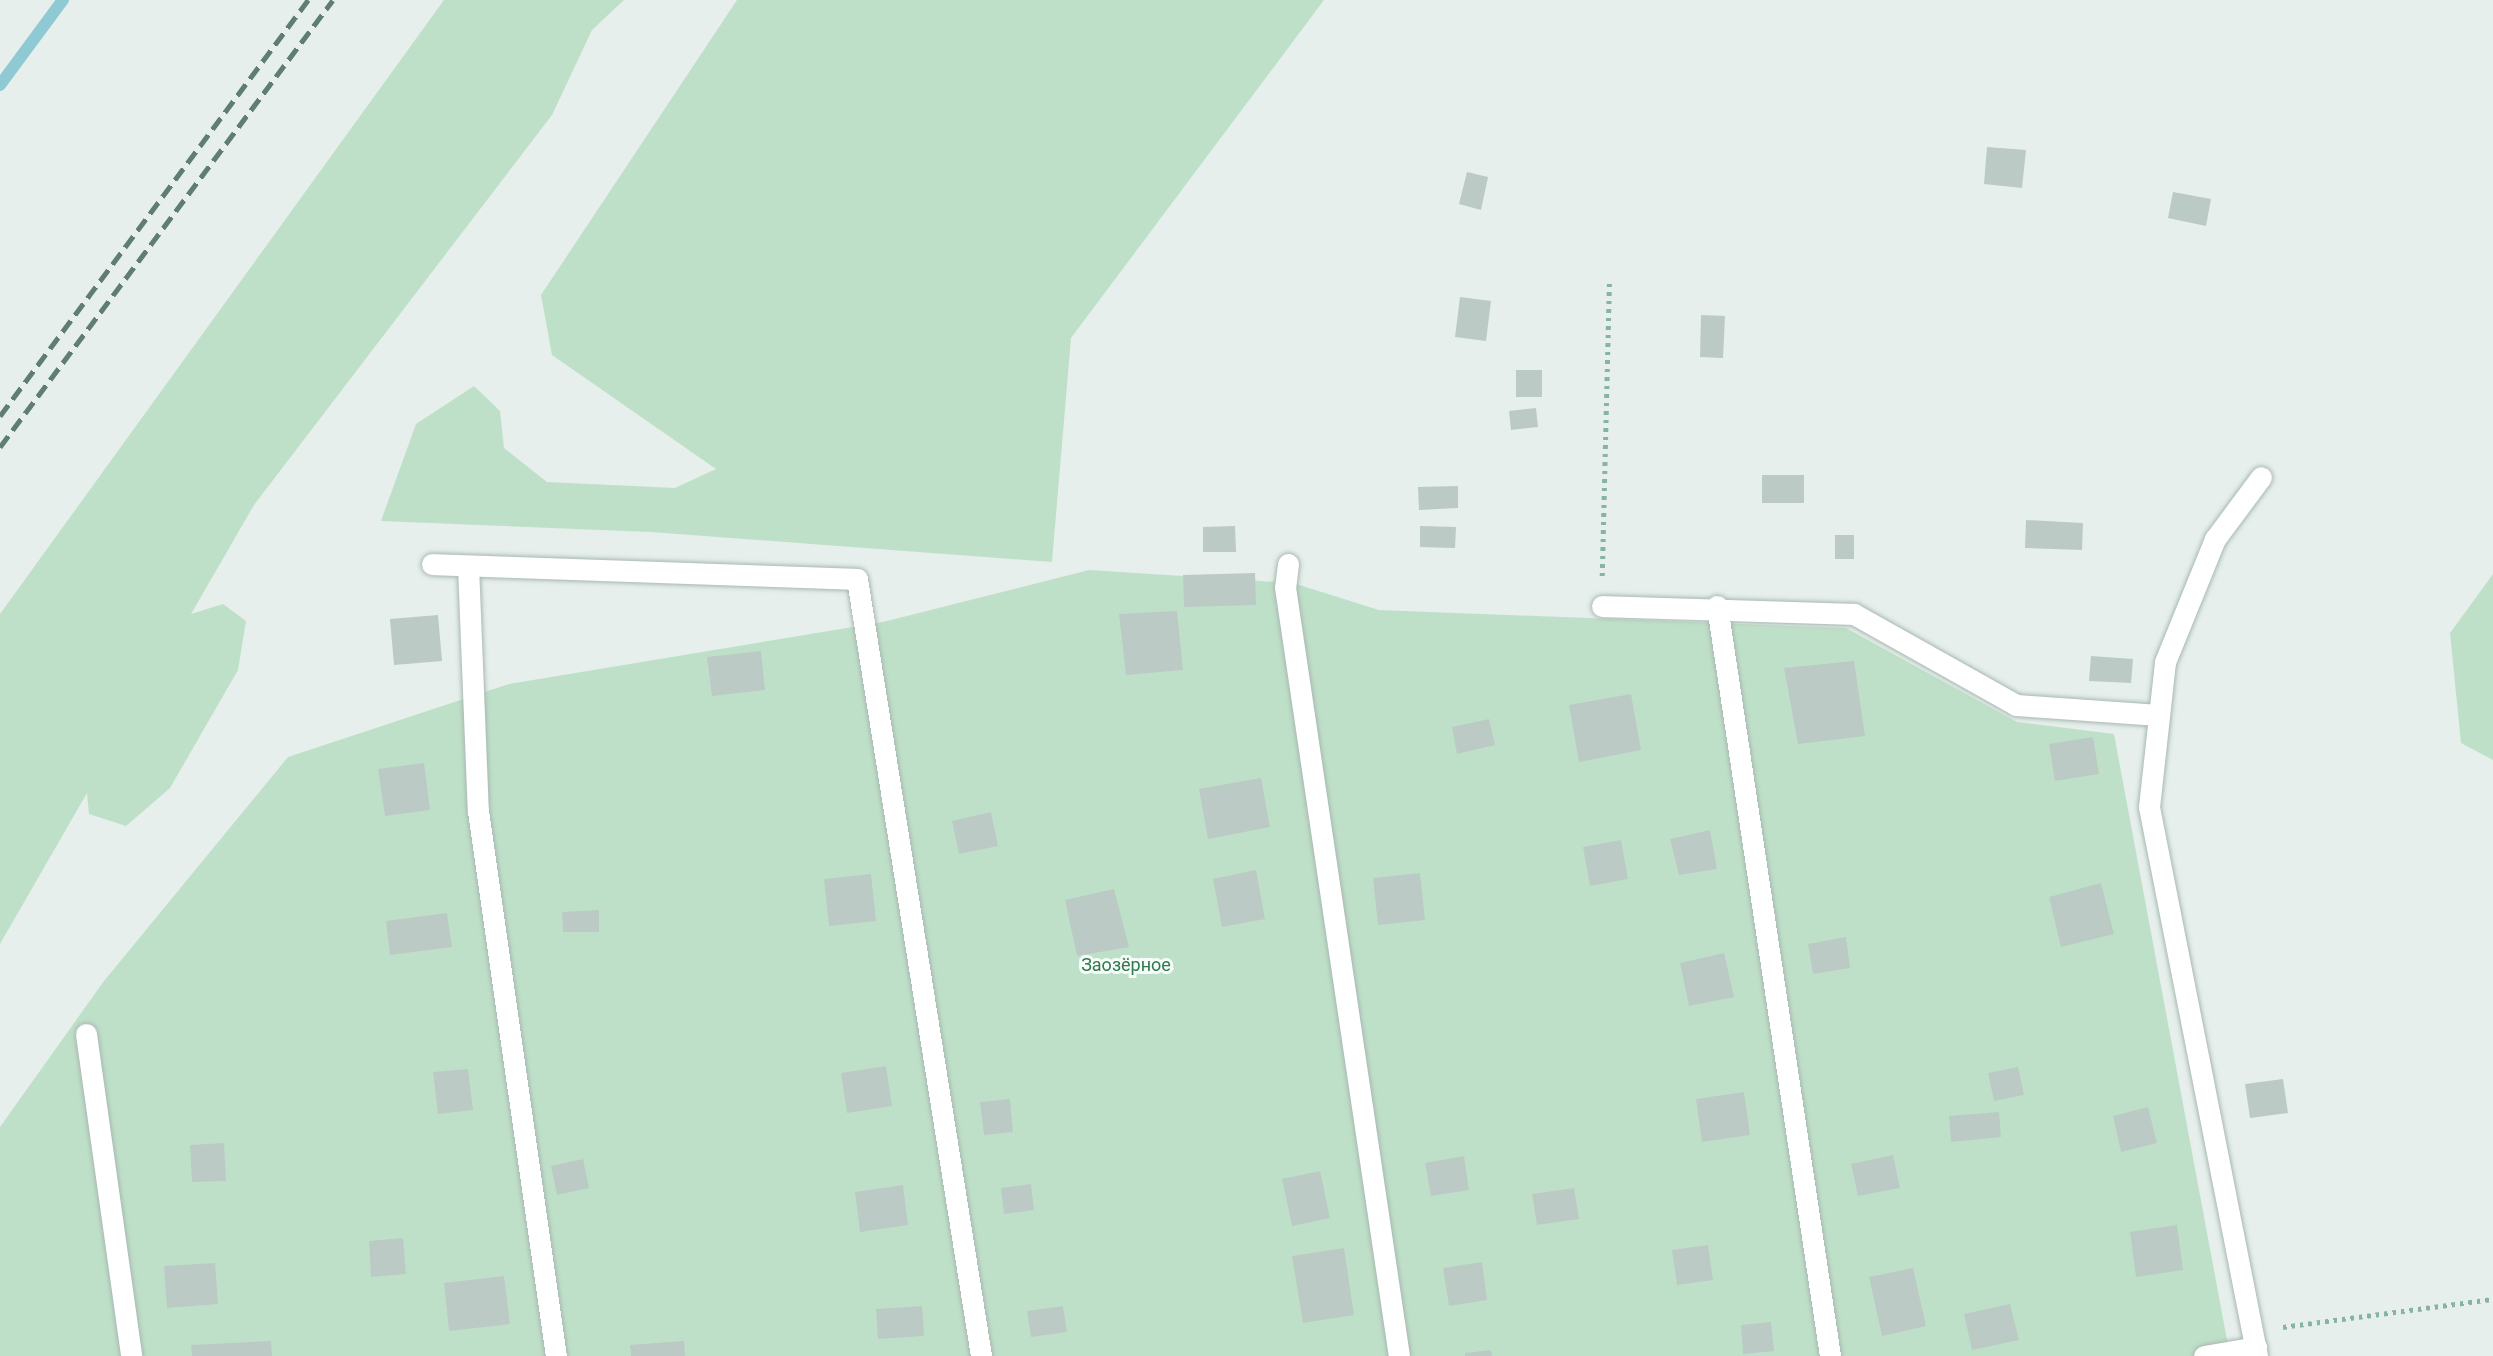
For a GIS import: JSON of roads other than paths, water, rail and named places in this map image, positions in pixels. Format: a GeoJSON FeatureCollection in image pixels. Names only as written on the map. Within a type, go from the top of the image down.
{"type":"FeatureCollection","features":[{"type":"Feature","properties":{"kind":"street"},"geometry":{"type":"LineString","coordinates":[[2204,1356],[2257,1352],[2149,807],[2165,662],[2215,539],[2261,477]]}},
{"type":"Feature","properties":{"kind":"street"},"geometry":{"type":"LineString","coordinates":[[432,564],[857,579],[981,1356]]}},
{"type":"Feature","properties":{"kind":"street"},"geometry":{"type":"LineString","coordinates":[[1288,564],[1285,587],[1399,1356]]}},
{"type":"Feature","properties":{"kind":"street"},"geometry":{"type":"LineString","coordinates":[[468,566],[478,811],[556,1356]]}},
{"type":"Feature","properties":{"kind":"street"},"geometry":{"type":"LineString","coordinates":[[1602,606],[1717,606],[1854,614],[2016,705],[2159,715]]}},
{"type":"Feature","properties":{"kind":"street"},"geometry":{"type":"LineString","coordinates":[[1717,606],[1829,1356]]}},
{"type":"Feature","properties":{"kind":"street"},"geometry":{"type":"LineString","coordinates":[[86,1034],[131,1356]]}},
{"type":"Feature","properties":{"kind":"waterway"},"geometry":{"type":"LineString","coordinates":[[0,85],[63,0]]}},
{"type":"Feature","properties":{"kind":"railway"},"geometry":{"type":"LineString","coordinates":[[0,416],[308,0]]}},
{"type":"Feature","properties":{"kind":"railway"},"geometry":{"type":"LineString","coordinates":[[0,447],[333,0]]}},
{"type":"Feature","properties":{"kind":"park label","name":"Заозёрное"},"geometry":{"type":"Point","coordinates":[1126,965]}}]}
